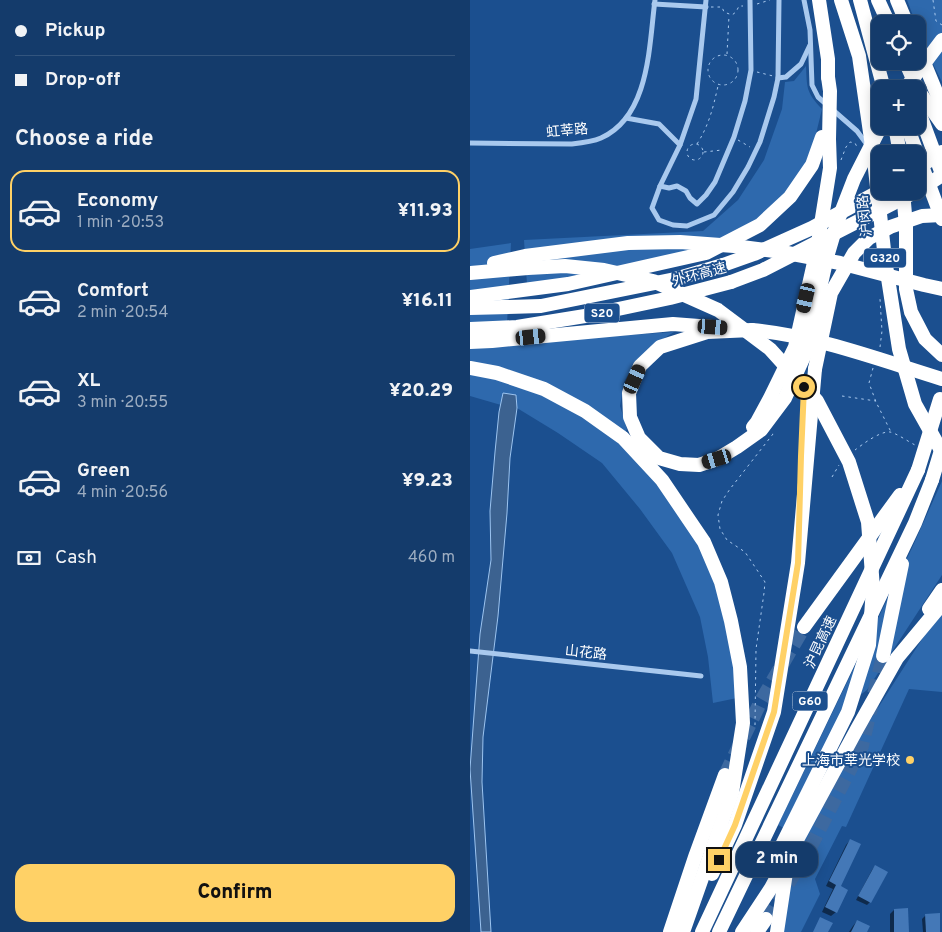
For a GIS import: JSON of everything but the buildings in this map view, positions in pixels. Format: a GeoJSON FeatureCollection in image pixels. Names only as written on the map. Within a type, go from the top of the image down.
{"type":"FeatureCollection","features":[{"type":"Feature","properties":{"kind":"highway"},"geometry":{"type":"LineString","coordinates":[[470,296],[568,284],[706,254],[760,225],[790,197],[812,165],[825,123],[828,59],[819,0]]}},
{"type":"Feature","properties":{"kind":"highway","name":"沪闵路"},"geometry":{"type":"LineString","coordinates":[[841,0],[860,56],[872,145]]}},
{"type":"Feature","properties":{"kind":"highway"},"geometry":{"type":"LineString","coordinates":[[860,0],[871,29]]}},
{"type":"Feature","properties":{"kind":"highway"},"geometry":{"type":"LineString","coordinates":[[860,0],[871,35]]}},
{"type":"Feature","properties":{"kind":"highway"},"geometry":{"type":"LineString","coordinates":[[877,0],[883,15]]}},
{"type":"Feature","properties":{"kind":"highway"},"geometry":{"type":"LineString","coordinates":[[897,0],[903,15]]}},
{"type":"Feature","properties":{"kind":"highway"},"geometry":{"type":"LineString","coordinates":[[911,80],[942,40]]}},
{"type":"Feature","properties":{"kind":"highway"},"geometry":{"type":"LineString","coordinates":[[926,67],[942,106]]}},
{"type":"Feature","properties":{"kind":"highway"},"geometry":{"type":"LineString","coordinates":[[737,448],[757,422],[795,347],[817,249],[830,168],[830,91],[828,77]]}},
{"type":"Feature","properties":{"kind":"highway"},"geometry":{"type":"LineString","coordinates":[[926,102],[942,124]]}},
{"type":"Feature","properties":{"kind":"highway"},"geometry":{"type":"LineString","coordinates":[[926,131],[942,174]]}},
{"type":"Feature","properties":{"kind":"highway"},"geometry":{"type":"LineString","coordinates":[[798,563],[806,352],[826,257],[837,223],[854,179],[876,135]]}},
{"type":"Feature","properties":{"kind":"highway"},"geometry":{"type":"LineString","coordinates":[[910,135],[942,219]]}},
{"type":"Feature","properties":{"kind":"highway"},"geometry":{"type":"LineString","coordinates":[[926,163],[942,152]]}},
{"type":"Feature","properties":{"kind":"highway","name":"外环高速"},"geometry":{"type":"LineString","coordinates":[[926,185],[942,174]]}},
{"type":"Feature","properties":{"kind":"highway","name":"外环高速"},"geometry":{"type":"LineString","coordinates":[[470,308],[541,306],[675,279],[754,254],[812,228],[871,196]]}},
{"type":"Feature","properties":{"kind":"highway","name":"沪闵路"},"geometry":{"type":"LineString","coordinates":[[878,200],[885,259],[900,349],[915,404],[942,452]]}},
{"type":"Feature","properties":{"kind":"highway","name":"外环高速"},"geometry":{"type":"LineString","coordinates":[[470,328],[516,327],[585,316],[670,298],[731,282],[763,270],[899,200]]}},
{"type":"Feature","properties":{"kind":"highway"},"geometry":{"type":"LineString","coordinates":[[904,200],[906,226],[906,289],[911,312],[925,339],[942,356]]}},
{"type":"Feature","properties":{"kind":"highway"},"geometry":{"type":"LineString","coordinates":[[684,932],[735,825],[774,712],[798,563],[815,369],[831,293],[854,253],[869,238],[890,227],[922,216],[942,215]]}},
{"type":"Feature","properties":{"kind":"highway"},"geometry":{"type":"LineString","coordinates":[[470,271],[525,256],[580,248],[628,242],[680,242],[782,252],[840,263],[942,289]]}},
{"type":"Feature","properties":{"kind":"highway"},"geometry":{"type":"LineString","coordinates":[[470,271],[565,266],[604,270],[653,281],[718,310],[770,349],[817,401],[849,462],[868,522],[874,588],[869,645],[848,712],[741,932]]}},
{"type":"Feature","properties":{"kind":"highway"},"geometry":{"type":"LineString","coordinates":[[470,342],[674,324],[752,330],[774,332],[830,345],[942,379]]}},
{"type":"Feature","properties":{"kind":"highway"},"geometry":{"type":"LineString","coordinates":[[752,330],[707,332],[660,346],[640,366],[629,393],[630,417],[639,438],[659,458],[680,464],[699,465],[717,459],[737,448],[761,430],[785,398],[806,352]]}},
{"type":"Feature","properties":{"kind":"highway"},"geometry":{"type":"LineString","coordinates":[[470,368],[497,373],[544,389],[585,411],[623,438],[662,480],[704,542],[721,582],[740,667],[743,722],[732,793],[684,932]]}},
{"type":"Feature","properties":{"kind":"highway","name":"沪昆高速"},"geometry":{"type":"LineString","coordinates":[[702,932],[896,520],[918,470],[941,394]]}},
{"type":"Feature","properties":{"kind":"highway","name":"G60"},"geometry":{"type":"LineString","coordinates":[[719,932],[915,523],[932,480],[942,447]]}},
{"type":"Feature","properties":{"kind":"highway"},"geometry":{"type":"LineString","coordinates":[[804,628],[918,470]]}},
{"type":"Feature","properties":{"kind":"highway"},"geometry":{"type":"LineString","coordinates":[[890,657],[906,542]]}},
{"type":"Feature","properties":{"kind":"highway"},"geometry":{"type":"LineString","coordinates":[[741,932],[771,888],[789,855],[857,729],[890,657],[942,590]]}},
{"type":"Feature","properties":{"kind":"highway"},"geometry":{"type":"LineString","coordinates":[[890,657],[942,604]]}},
{"type":"Feature","properties":{"kind":"highway"},"geometry":{"type":"LineString","coordinates":[[670,932],[694,857],[725,775]]}},
{"type":"Feature","properties":{"kind":"highway"},"geometry":{"type":"LineString","coordinates":[[777,932],[789,855]]}},
{"type":"Feature","properties":{"kind":"highway"},"geometry":{"type":"LineString","coordinates":[[757,932],[766,919]]}},
{"type":"Feature","properties":{"kind":"street"},"geometry":{"type":"LineString","coordinates":[[706,0],[696,99],[680,145],[660,186],[652,208],[659,220],[680,226],[687,226],[714,216],[733,192],[760,142],[778,78],[779,0]]}},
{"type":"Feature","properties":{"kind":"street"},"geometry":{"type":"LineString","coordinates":[[804,0],[810,30],[812,86],[818,97],[856,131],[871,150]]}},
{"type":"Feature","properties":{"kind":"street"},"geometry":{"type":"LineString","coordinates":[[655,2],[706,7]]}},
{"type":"Feature","properties":{"kind":"street","name":"虹莘路"},"geometry":{"type":"LineString","coordinates":[[470,143],[553,144],[586,142],[601,138],[615,130],[635,104],[644,80],[655,2]]}},
{"type":"Feature","properties":{"kind":"street"},"geometry":{"type":"LineString","coordinates":[[660,186],[669,188],[677,186],[686,191],[696,204],[706,195],[714,182],[734,137],[745,101],[751,70],[750,3]]}},
{"type":"Feature","properties":{"kind":"street"},"geometry":{"type":"LineString","coordinates":[[778,78],[786,77],[801,64],[810,45]]}},
{"type":"Feature","properties":{"kind":"street"},"geometry":{"type":"LineString","coordinates":[[626,118],[659,124],[680,145]]}},
{"type":"Feature","properties":{"kind":"street","name":"山花路"},"geometry":{"type":"LineString","coordinates":[[472,651],[700,676]]}},
{"type":"Feature","properties":{"kind":"path"},"geometry":{"type":"LineString","coordinates":[[750,3],[770,0]]}},
{"type":"Feature","properties":{"kind":"path"},"geometry":{"type":"LineString","coordinates":[[933,0],[936,21],[942,25]]}},
{"type":"Feature","properties":{"kind":"path"},"geometry":{"type":"LineString","coordinates":[[706,7],[722,7],[724,12],[734,14],[739,6]]}},
{"type":"Feature","properties":{"kind":"path"},"geometry":{"type":"LineString","coordinates":[[727,55],[729,14]]}},
{"type":"Feature","properties":{"kind":"path"},"geometry":{"type":"LineString","coordinates":[[727,55],[736,60],[738,74],[732,83],[723,86],[718,85],[710,78],[708,68],[712,59],[717,56],[727,55]]}},
{"type":"Feature","properties":{"kind":"path"},"geometry":{"type":"LineString","coordinates":[[751,70],[778,78]]}},
{"type":"Feature","properties":{"kind":"path"},"geometry":{"type":"LineString","coordinates":[[697,144],[711,116],[718,85]]}},
{"type":"Feature","properties":{"kind":"path"},"geometry":{"type":"LineString","coordinates":[[734,137],[756,151]]}},
{"type":"Feature","properties":{"kind":"path"},"geometry":{"type":"LineString","coordinates":[[697,144],[702,147],[703,152],[697,160],[688,156],[687,150],[689,146],[697,144]]}},
{"type":"Feature","properties":{"kind":"path"},"geometry":{"type":"LineString","coordinates":[[703,152],[728,149]]}},
{"type":"Feature","properties":{"kind":"path"},"geometry":{"type":"LineString","coordinates":[[842,396],[876,402]]}},
{"type":"Feature","properties":{"kind":"path"},"geometry":{"type":"LineString","coordinates":[[743,722],[755,725],[756,649],[764,582],[745,552],[727,540],[720,529],[718,515],[722,501],[772,434],[772,426]]}},
{"type":"Feature","properties":{"kind":"path"},"geometry":{"type":"LineString","coordinates":[[851,452],[872,439],[891,432],[914,444]]}},
{"type":"Feature","properties":{"kind":"path"},"geometry":{"type":"LineString","coordinates":[[832,477],[838,466]]}},
{"type":"Feature","properties":{"kind":"shaded area"},"geometry":{"type":"Polygon","coordinates":[[[907,0],[942,0],[942,82],[926,47],[926,15],[913,15],[907,0]]]}},
{"type":"Feature","properties":{"kind":"shaded area"},"geometry":{"type":"Polygon","coordinates":[[[806,66],[808,89],[822,109],[814,142],[799,178],[770,211],[743,231],[692,254],[577,278],[527,284],[524,240],[703,231],[738,200],[764,160],[782,109],[785,82],[794,81],[806,66]]]}},
{"type":"Feature","properties":{"kind":"shaded area"},"geometry":{"type":"Polygon","coordinates":[[[511,243],[506,345],[674,332],[655,344],[636,361],[624,382],[620,406],[627,429],[624,435],[540,381],[504,368],[523,386],[565,406],[615,440],[654,478],[703,550],[722,595],[732,642],[737,698],[713,703],[708,657],[700,617],[672,553],[640,509],[602,463],[517,408],[516,395],[503,394],[501,405],[470,396],[470,249],[511,243]]]}},
{"type":"Feature","properties":{"kind":"shaded area"},"geometry":{"type":"Polygon","coordinates":[[[503,393],[516,395],[517,408],[510,458],[498,616],[483,737],[482,782],[491,932],[481,932],[470,769],[480,634],[491,560],[490,511],[495,452],[503,393]]]}},
{"type":"Feature","properties":{"kind":"shaded area"},"geometry":{"type":"Polygon","coordinates":[[[942,481],[942,575],[867,690],[845,706],[786,829],[778,825],[912,548],[942,481]]]}},
{"type":"Feature","properties":{"kind":"shaded area"},"geometry":{"type":"Polygon","coordinates":[[[942,612],[942,692],[909,689],[846,827],[842,826],[815,879],[820,894],[801,932],[782,932],[791,865],[858,739],[933,622],[942,612]]]}},
{"type":"Feature","properties":{"kind":"tunnel"},"geometry":{"type":"LineString","coordinates":[[725,775],[761,701],[804,627]]}},
{"type":"Feature","properties":{"kind":"tunnel"},"geometry":{"type":"LineString","coordinates":[[766,919],[809,850],[862,746],[883,656]]}},
{"type":"Feature","properties":{"kind":"place","name":"上海市莘光学校"},"geometry":{"type":"Point","coordinates":[910,760]}},
{"type":"Feature","properties":{"kind":"route"},"geometry":{"type":"LineString","coordinates":[[719,860],[735,825],[774,712],[798,563],[804,387]]}}]}
